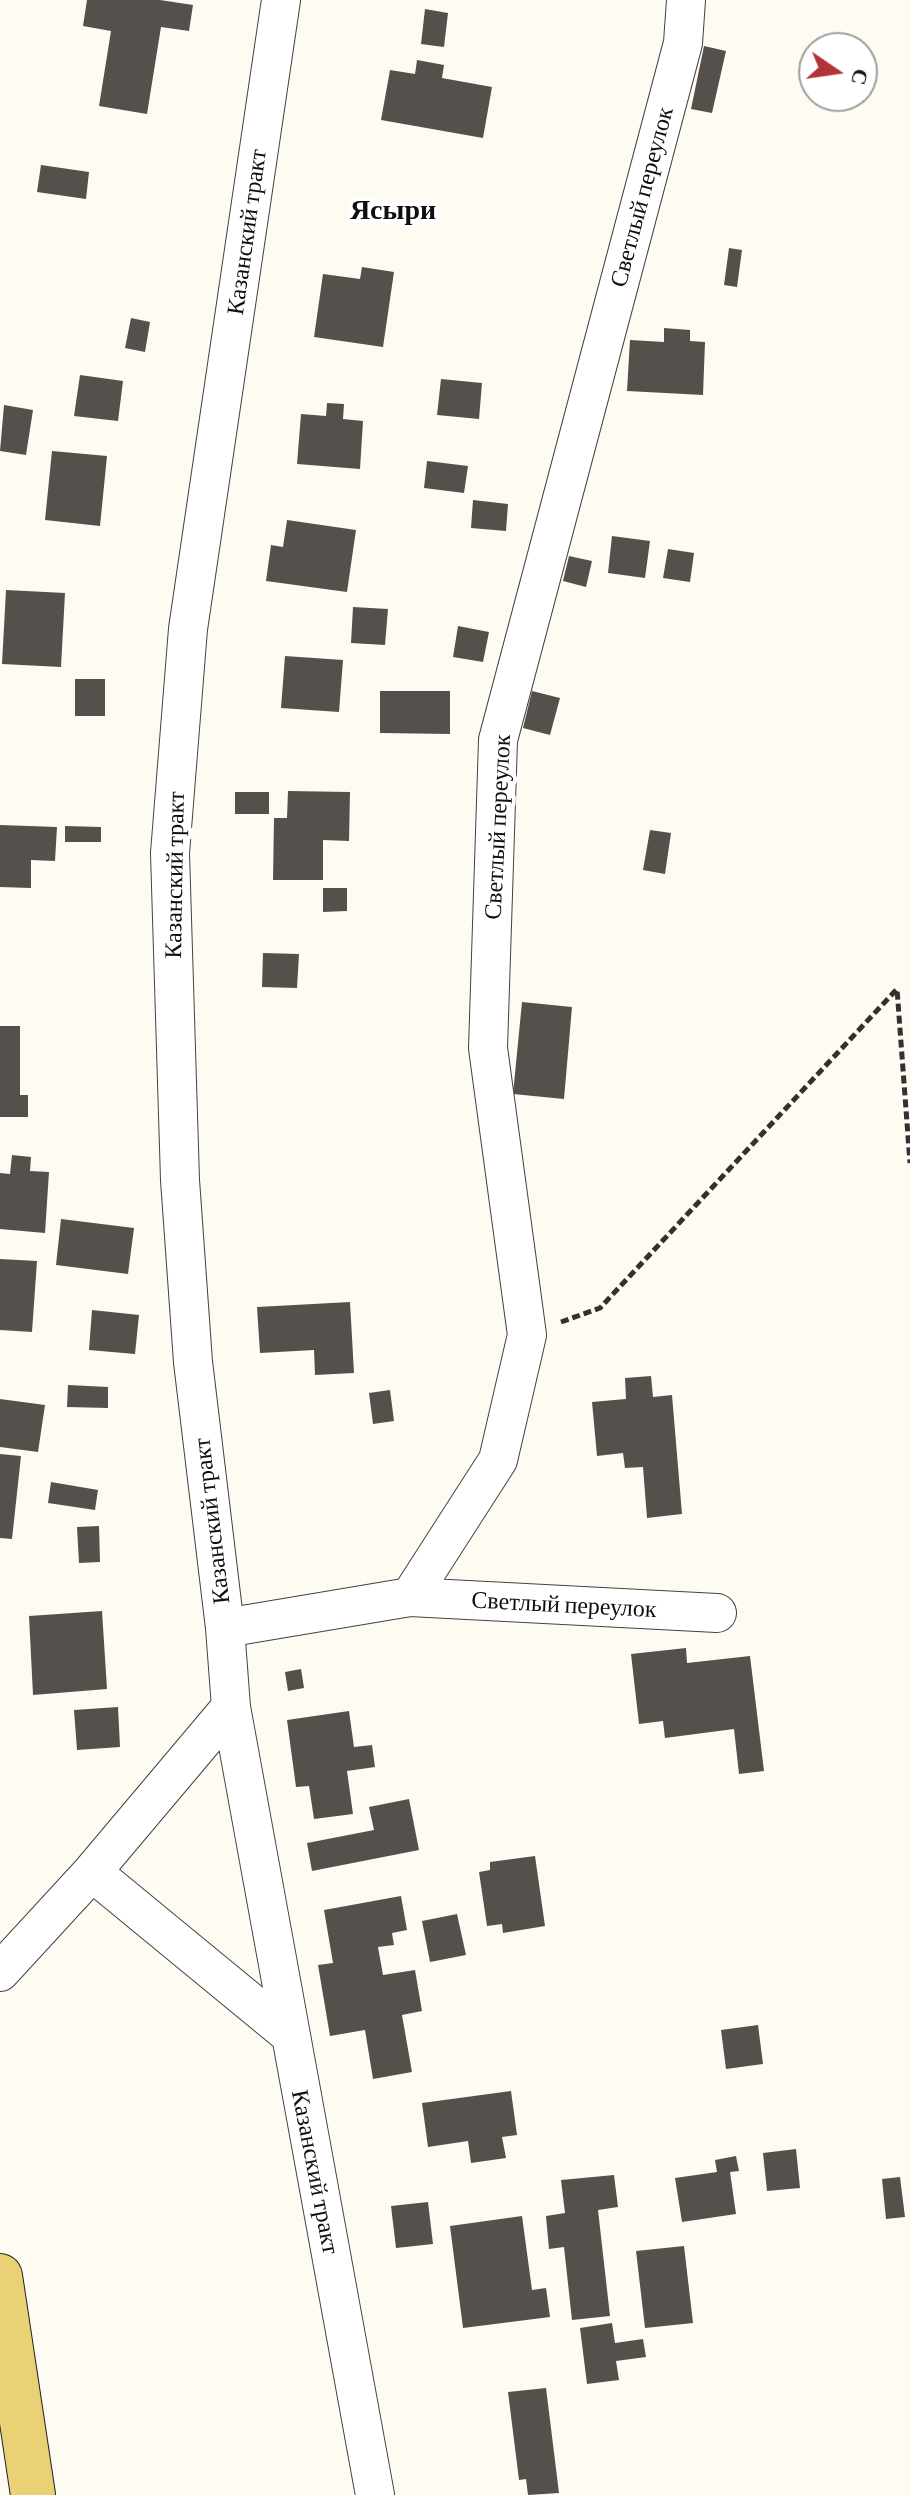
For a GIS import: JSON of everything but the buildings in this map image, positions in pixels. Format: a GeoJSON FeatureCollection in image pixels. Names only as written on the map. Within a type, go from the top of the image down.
{"type":"FeatureCollection","features":[{"type":"Feature","properties":{"kind":"main road"},"geometry":{"type":"LineString","coordinates":[[0,2276],[33,2495]]}},
{"type":"Feature","properties":{"kind":"street","name":"Казанский тракт"},"geometry":{"type":"LineString","coordinates":[[281,0],[188,629],[170,853],[180,1180],[191,1347],[225,1628],[231,1707],[375,2495]]}},
{"type":"Feature","properties":{"kind":"street","name":"Светлый переулок"},"geometry":{"type":"LineString","coordinates":[[410,1597],[498,1460],[527,1335],[488,1048],[498,740],[683,43],[686,0]]}},
{"type":"Feature","properties":{"kind":"street","name":"Светлый переулок"},"geometry":{"type":"LineString","coordinates":[[225,1628],[410,1597],[717,1613]]}},
{"type":"Feature","properties":{"kind":"street"},"geometry":{"type":"LineString","coordinates":[[0,1972],[92,1872],[231,1707]]}},
{"type":"Feature","properties":{"kind":"street"},"geometry":{"type":"LineString","coordinates":[[92,1872],[289,2034]]}},
{"type":"Feature","properties":{"kind":"path"},"geometry":{"type":"LineString","coordinates":[[527,1335],[600,1308],[897,989],[910,1163]]}},
{"type":"Feature","properties":{"kind":"district","name":"Ясыри"},"geometry":{"type":"Point","coordinates":[393,210]}}]}
